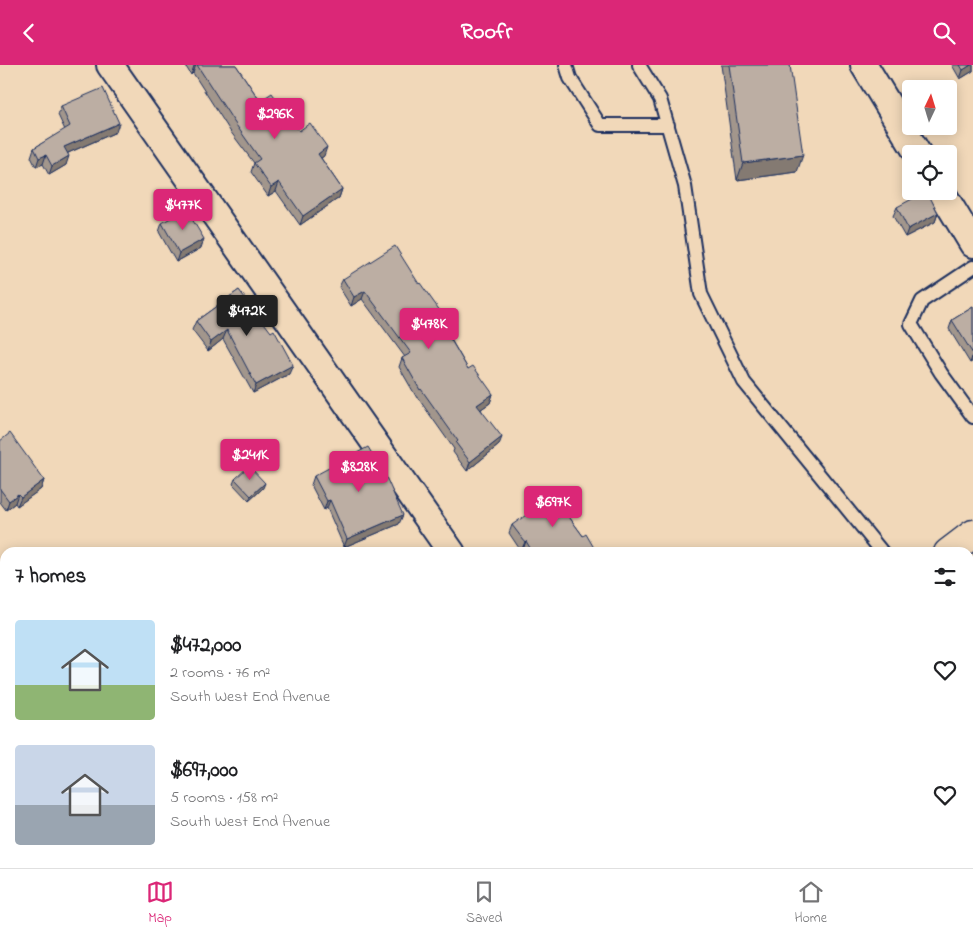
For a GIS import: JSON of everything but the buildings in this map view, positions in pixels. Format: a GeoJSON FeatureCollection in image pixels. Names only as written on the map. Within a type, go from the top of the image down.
{"type":"FeatureCollection","features":[{"type":"Feature","properties":{"kind":"main road"},"geometry":{"type":"LineString","coordinates":[[956,547],[973,534]]}},
{"type":"Feature","properties":{"kind":"street"},"geometry":{"type":"LineString","coordinates":[[110,65],[448,547]]}},
{"type":"Feature","properties":{"kind":"street"},"geometry":{"type":"LineString","coordinates":[[864,65],[913,145]]}},
{"type":"Feature","properties":{"kind":"street"},"geometry":{"type":"LineString","coordinates":[[946,200],[973,244]]}},
{"type":"Feature","properties":{"kind":"lane"},"geometry":{"type":"LineString","coordinates":[[566,65],[570,78],[600,125],[668,125]]}},
{"type":"Feature","properties":{"kind":"lane"},"geometry":{"type":"LineString","coordinates":[[639,65],[660,99],[685,187],[701,294],[744,382],[878,547]]}},
{"type":"Feature","properties":{"kind":"lane"},"geometry":{"type":"LineString","coordinates":[[973,267],[922,301],[910,324],[941,373],[973,417]]}}]}
